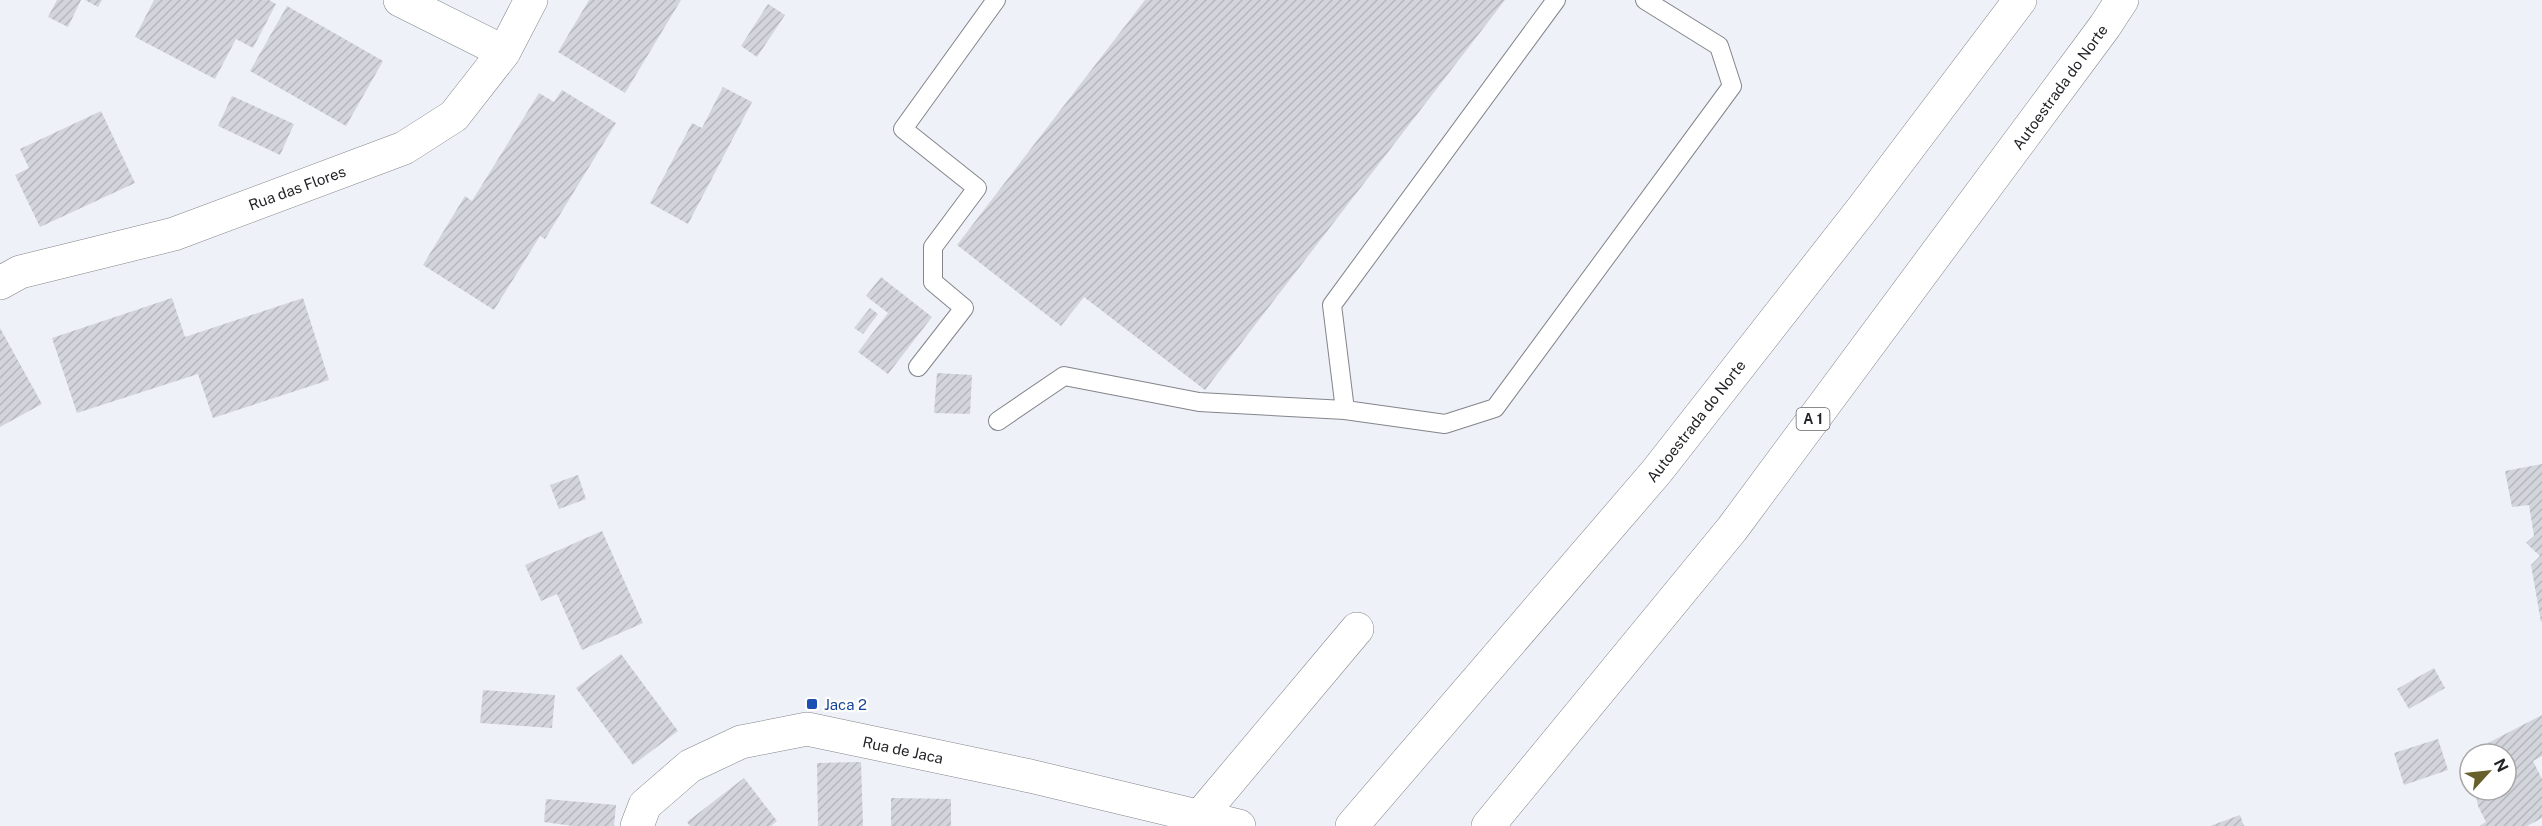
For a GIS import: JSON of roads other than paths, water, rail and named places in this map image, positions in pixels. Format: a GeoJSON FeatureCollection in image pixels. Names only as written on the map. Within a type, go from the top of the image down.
{"type":"FeatureCollection","features":[{"type":"Feature","properties":{"kind":"main road"},"geometry":{"type":"LineString","coordinates":[[400,0],[504,52]]}},
{"type":"Feature","properties":{"kind":"main road","name":"Rua das Flores"},"geometry":{"type":"LineString","coordinates":[[0,283],[20,272],[174,234],[404,148],[454,116],[504,52],[531,0]]}},
{"type":"Feature","properties":{"kind":"main road","name":"Autoestrada do Norte"},"geometry":{"type":"LineString","coordinates":[[1352,826],[1657,471],[1863,208],[1986,41],[2020,0]]}},
{"type":"Feature","properties":{"kind":"main road","name":"Autoestrada do Norte"},"geometry":{"type":"LineString","coordinates":[[1488,826],[1732,529],[2122,0]]}},
{"type":"Feature","properties":{"kind":"main road"},"geometry":{"type":"LineString","coordinates":[[1200,816],[1357,629]]}},
{"type":"Feature","properties":{"kind":"main road","name":"Rua de Jaca"},"geometry":{"type":"LineString","coordinates":[[637,826],[645,805],[690,765],[741,742],[807,729],[1030,776],[1239,826]]}},
{"type":"Feature","properties":{"kind":"lane"},"geometry":{"type":"LineString","coordinates":[[918,367],[964,308],[933,282],[933,247],[977,188],[903,129],[996,0]]}},
{"type":"Feature","properties":{"kind":"lane"},"geometry":{"type":"LineString","coordinates":[[1345,410],[1332,305],[1556,0]]}},
{"type":"Feature","properties":{"kind":"lane"},"geometry":{"type":"LineString","coordinates":[[998,421],[1064,376],[1199,402],[1345,410],[1445,424],[1495,408],[1732,86],[1719,46],[1645,0]]}},
{"type":"Feature","properties":{"kind":"place","name":"Jaca 2"},"geometry":{"type":"Point","coordinates":[812,704]}}]}
